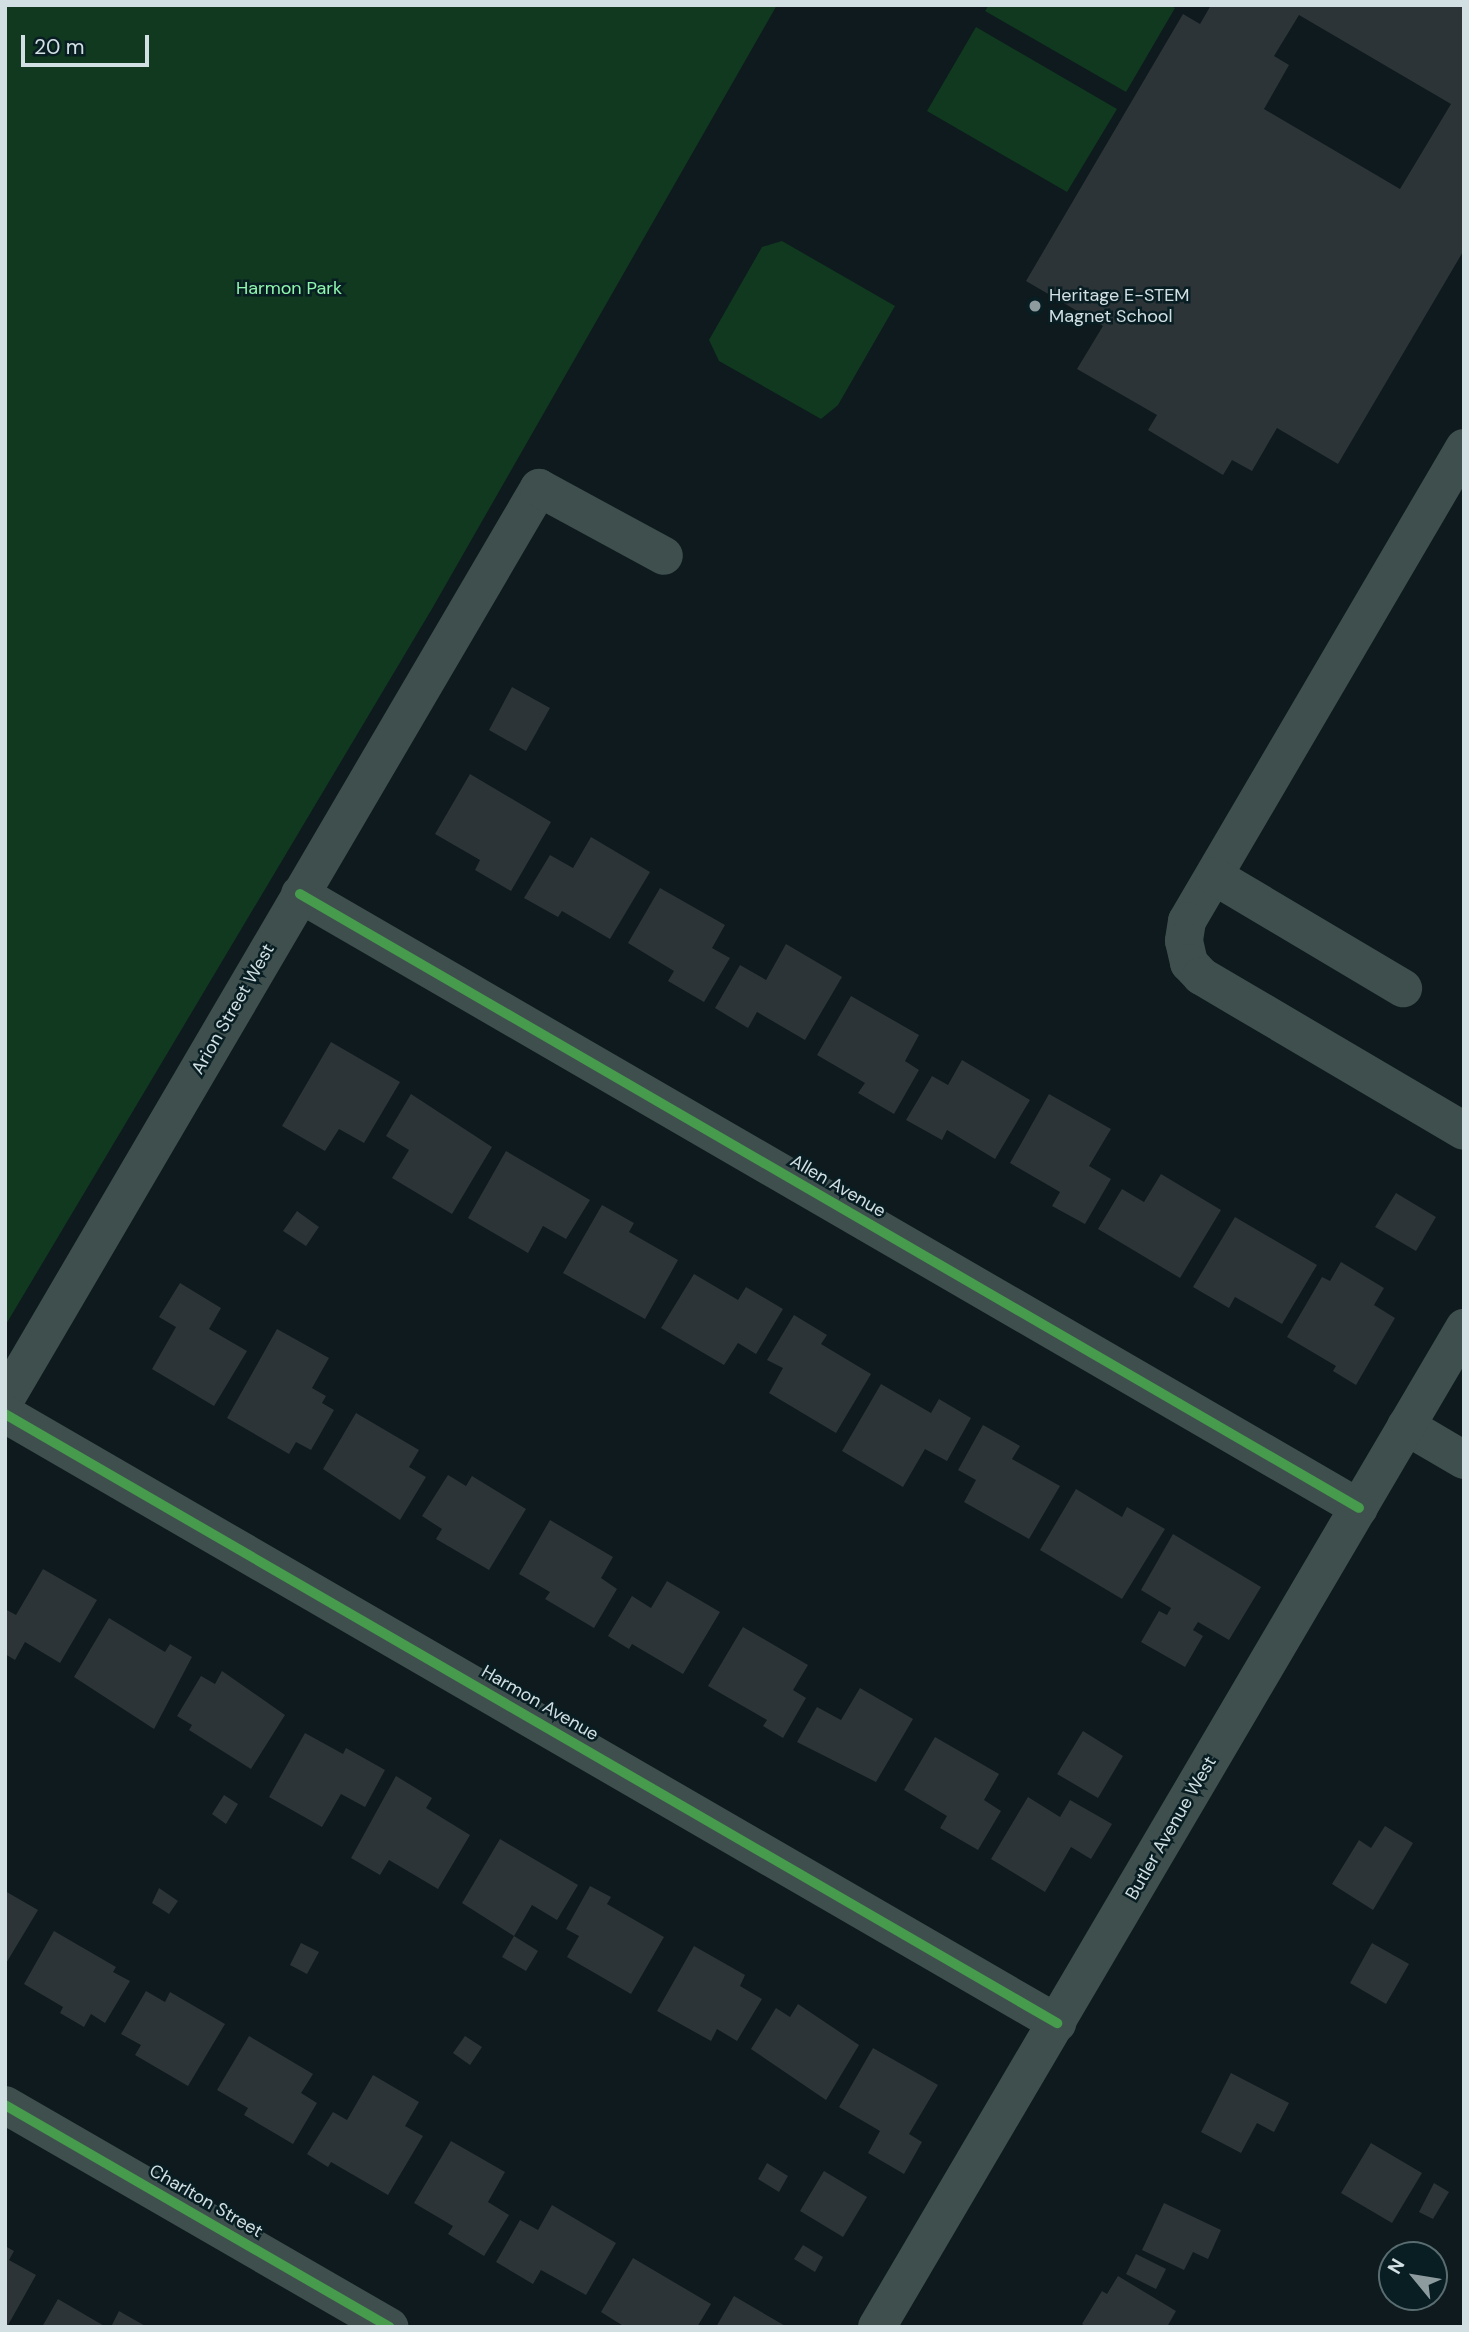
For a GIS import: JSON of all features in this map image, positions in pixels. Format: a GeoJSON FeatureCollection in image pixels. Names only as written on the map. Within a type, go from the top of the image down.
{"type":"FeatureCollection","features":[{"type":"Feature","properties":{"kind":"street"},"geometry":{"type":"LineString","coordinates":[[1464,448],[1187,921],[1184,941],[1189,963],[1201,976],[1464,1131]]}},
{"type":"Feature","properties":{"kind":"street","name":"Arion Street West"},"geometry":{"type":"LineString","coordinates":[[5,1400],[540,488],[664,556]]}},
{"type":"Feature","properties":{"kind":"street"},"geometry":{"type":"LineString","coordinates":[[1214,876],[1403,988]]}},
{"type":"Feature","properties":{"kind":"street","name":"Allen Avenue"},"geometry":{"type":"LineString","coordinates":[[300,894],[1359,1508]]}},
{"type":"Feature","properties":{"kind":"street","name":"Butler Avenue West"},"geometry":{"type":"LineString","coordinates":[[877,2327],[1464,1328]]}},
{"type":"Feature","properties":{"kind":"street","name":"Harmon Avenue"},"geometry":{"type":"LineString","coordinates":[[5,1414],[1057,2023]]}},
{"type":"Feature","properties":{"kind":"street"},"geometry":{"type":"LineString","coordinates":[[1406,1426],[1464,1460]]}},
{"type":"Feature","properties":{"kind":"street","name":"Charlton Street"},"geometry":{"type":"LineString","coordinates":[[5,2105],[390,2327]]}},
{"type":"Feature","properties":{"kind":"green space","name":"Harmon Park"},"geometry":{"type":"Polygon","coordinates":[[[5,5],[777,5],[433,607],[5,1326],[5,5]]]}},
{"type":"Feature","properties":{"kind":"green space"},"geometry":{"type":"Polygon","coordinates":[[[989,5],[1170,5],[1175,8],[1126,92],[985,11],[989,5]]]}},
{"type":"Feature","properties":{"kind":"green space"},"geometry":{"type":"Polygon","coordinates":[[[976,27],[1117,109],[1067,192],[927,111],[976,27]]]}},
{"type":"Feature","properties":{"kind":"green space"},"geometry":{"type":"Polygon","coordinates":[[[782,241],[895,306],[838,405],[821,419],[719,361],[709,340],[762,247],[782,241]]]}},
{"type":"Feature","properties":{"kind":"building"},"geometry":{"type":"Polygon","coordinates":[[[1211,5],[1464,5],[1464,250],[1338,464],[1277,428],[1252,471],[1232,460],[1223,475],[1148,430],[1157,415],[1077,369],[1103,326],[1026,281],[1183,14],[1200,24],[1211,5]],[[1299,15],[1274,56],[1289,65],[1264,109],[1400,189],[1451,104],[1299,15]]]}},
{"type":"Feature","properties":{"kind":"building"},"geometry":{"type":"Polygon","coordinates":[[[512,687],[550,708],[526,751],[489,730],[512,687]]]}},
{"type":"Feature","properties":{"kind":"building"},"geometry":{"type":"Polygon","coordinates":[[[470,774],[551,822],[511,891],[475,870],[480,860],[435,834],[470,774]]]}},
{"type":"Feature","properties":{"kind":"building"},"geometry":{"type":"Polygon","coordinates":[[[591,837],[650,872],[610,939],[562,911],[558,917],[524,898],[550,855],[573,868],[591,837]]]}},
{"type":"Feature","properties":{"kind":"building"},"geometry":{"type":"Polygon","coordinates":[[[660,888],[725,925],[712,948],[730,958],[704,1002],[668,981],[674,971],[628,943],[660,888]]]}},
{"type":"Feature","properties":{"kind":"building"},"geometry":{"type":"Polygon","coordinates":[[[786,944],[842,977],[805,1040],[757,1012],[748,1028],[715,1008],[740,965],[766,980],[786,944]]]}},
{"type":"Feature","properties":{"kind":"building"},"geometry":{"type":"Polygon","coordinates":[[[851,996],[919,1035],[905,1061],[919,1070],[894,1114],[858,1093],[865,1083],[817,1055],[851,996]]]}},
{"type":"Feature","properties":{"kind":"building"},"geometry":{"type":"Polygon","coordinates":[[[331,1042],[400,1082],[364,1143],[339,1129],[325,1151],[282,1126],[331,1042]]]}},
{"type":"Feature","properties":{"kind":"building"},"geometry":{"type":"Polygon","coordinates":[[[962,1060],[1030,1100],[995,1159],[947,1130],[942,1140],[906,1120],[932,1076],[948,1085],[962,1060]]]}},
{"type":"Feature","properties":{"kind":"building"},"geometry":{"type":"Polygon","coordinates":[[[411,1094],[492,1147],[452,1214],[392,1178],[409,1150],[386,1136],[411,1094]]]}},
{"type":"Feature","properties":{"kind":"building"},"geometry":{"type":"Polygon","coordinates":[[[1049,1094],[1111,1129],[1089,1166],[1111,1179],[1085,1224],[1052,1206],[1060,1192],[1010,1163],[1049,1094]]]}},
{"type":"Feature","properties":{"kind":"building"},"geometry":{"type":"Polygon","coordinates":[[[506,1151],[590,1200],[566,1239],[543,1226],[528,1253],[468,1218],[506,1151]]]}},
{"type":"Feature","properties":{"kind":"building"},"geometry":{"type":"Polygon","coordinates":[[[1161,1174],[1221,1210],[1180,1278],[1098,1229],[1122,1189],[1144,1202],[1161,1174]]]}},
{"type":"Feature","properties":{"kind":"building"},"geometry":{"type":"Polygon","coordinates":[[[1396,1193],[1436,1217],[1416,1251],[1375,1227],[1396,1193]]]}},
{"type":"Feature","properties":{"kind":"building"},"geometry":{"type":"Polygon","coordinates":[[[602,1205],[634,1223],[629,1232],[678,1260],[645,1319],[563,1273],[602,1205]]]}},
{"type":"Feature","properties":{"kind":"building"},"geometry":{"type":"Polygon","coordinates":[[[297,1211],[319,1227],[306,1246],[283,1231],[297,1211]]]}},
{"type":"Feature","properties":{"kind":"building"},"geometry":{"type":"Polygon","coordinates":[[[1235,1217],[1317,1265],[1282,1324],[1235,1297],[1229,1308],[1193,1287],[1235,1217]]]}},
{"type":"Feature","properties":{"kind":"building"},"geometry":{"type":"Polygon","coordinates":[[[1341,1262],[1384,1288],[1374,1305],[1395,1318],[1356,1385],[1333,1371],[1336,1366],[1287,1337],[1322,1277],[1330,1281],[1341,1262]]]}},
{"type":"Feature","properties":{"kind":"building"},"geometry":{"type":"Polygon","coordinates":[[[694,1274],[738,1300],[746,1287],[783,1309],[756,1354],[738,1343],[724,1365],[661,1328],[694,1274]]]}},
{"type":"Feature","properties":{"kind":"building"},"geometry":{"type":"Polygon","coordinates":[[[180,1283],[221,1308],[209,1329],[247,1351],[214,1406],[152,1369],[176,1327],[159,1317],[180,1283]]]}},
{"type":"Feature","properties":{"kind":"building"},"geometry":{"type":"Polygon","coordinates":[[[794,1315],[827,1335],[821,1344],[871,1374],[836,1433],[769,1393],[783,1368],[767,1360],[794,1315]]]}},
{"type":"Feature","properties":{"kind":"building"},"geometry":{"type":"Polygon","coordinates":[[[277,1329],[329,1358],[312,1388],[326,1396],[322,1403],[334,1410],[311,1450],[296,1442],[289,1454],[227,1418],[277,1329]]]}},
{"type":"Feature","properties":{"kind":"building"},"geometry":{"type":"Polygon","coordinates":[[[881,1384],[931,1413],[939,1399],[971,1418],[947,1461],[925,1449],[903,1487],[842,1451],[881,1384]]]}},
{"type":"Feature","properties":{"kind":"building"},"geometry":{"type":"Polygon","coordinates":[[[356,1413],[419,1450],[409,1467],[426,1477],[400,1520],[323,1469],[356,1413]]]}},
{"type":"Feature","properties":{"kind":"building"},"geometry":{"type":"Polygon","coordinates":[[[983,1425],[1020,1446],[1012,1459],[1060,1486],[1029,1539],[964,1502],[976,1480],[958,1470],[983,1425]]]}},
{"type":"Feature","properties":{"kind":"building"},"geometry":{"type":"Polygon","coordinates":[[[448,1475],[466,1486],[472,1476],[526,1509],[489,1570],[436,1539],[442,1529],[422,1516],[448,1475]]]}},
{"type":"Feature","properties":{"kind":"building"},"geometry":{"type":"Polygon","coordinates":[[[1076,1489],[1122,1517],[1127,1507],[1165,1529],[1122,1599],[1040,1550],[1076,1489]]]}},
{"type":"Feature","properties":{"kind":"building"},"geometry":{"type":"Polygon","coordinates":[[[550,1520],[613,1557],[601,1578],[617,1589],[594,1628],[545,1599],[550,1592],[519,1574],[550,1520]]]}},
{"type":"Feature","properties":{"kind":"building"},"geometry":{"type":"Polygon","coordinates":[[[1173,1534],[1261,1587],[1229,1640],[1198,1622],[1193,1630],[1203,1636],[1185,1667],[1141,1642],[1159,1611],[1167,1615],[1171,1608],[1141,1590],[1173,1534]]]}},
{"type":"Feature","properties":{"kind":"building"},"geometry":{"type":"Polygon","coordinates":[[[43,1569],[97,1600],[60,1663],[25,1642],[15,1660],[5,1654],[5,1609],[16,1615],[43,1569]]]}},
{"type":"Feature","properties":{"kind":"building"},"geometry":{"type":"Polygon","coordinates":[[[667,1581],[720,1612],[683,1674],[632,1644],[629,1649],[608,1636],[632,1596],[651,1608],[667,1581]]]}},
{"type":"Feature","properties":{"kind":"building"},"geometry":{"type":"Polygon","coordinates":[[[109,1618],[165,1652],[170,1644],[192,1657],[154,1729],[74,1677],[109,1618]]]}},
{"type":"Feature","properties":{"kind":"building"},"geometry":{"type":"Polygon","coordinates":[[[743,1627],[808,1665],[793,1690],[806,1698],[783,1738],[763,1726],[767,1720],[708,1686],[743,1627]]]}},
{"type":"Feature","properties":{"kind":"building"},"geometry":{"type":"Polygon","coordinates":[[[222,1671],[285,1715],[251,1769],[189,1730],[192,1725],[177,1716],[201,1676],[215,1684],[222,1671]]]}},
{"type":"Feature","properties":{"kind":"building"},"geometry":{"type":"Polygon","coordinates":[[[860,1688],[913,1719],[876,1782],[797,1742],[817,1707],[841,1720],[860,1688]]]}},
{"type":"Feature","properties":{"kind":"building"},"geometry":{"type":"Polygon","coordinates":[[[1083,1731],[1123,1756],[1098,1798],[1057,1774],[1083,1731]]]}},
{"type":"Feature","properties":{"kind":"building"},"geometry":{"type":"Polygon","coordinates":[[[305,1733],[343,1754],[346,1748],[385,1770],[365,1807],[341,1794],[322,1827],[269,1797],[305,1733]]]}},
{"type":"Feature","properties":{"kind":"building"},"geometry":{"type":"Polygon","coordinates":[[[935,1737],[999,1774],[984,1800],[1001,1811],[978,1850],[940,1828],[947,1816],[904,1790],[935,1737]]]}},
{"type":"Feature","properties":{"kind":"building"},"geometry":{"type":"Polygon","coordinates":[[[396,1776],[432,1798],[426,1808],[470,1835],[438,1889],[389,1860],[380,1875],[351,1858],[396,1776]]]}},
{"type":"Feature","properties":{"kind":"building"},"geometry":{"type":"Polygon","coordinates":[[[224,1795],[238,1804],[226,1824],[212,1814],[224,1795]]]}},
{"type":"Feature","properties":{"kind":"building"},"geometry":{"type":"Polygon","coordinates":[[[1028,1797],[1060,1817],[1070,1800],[1112,1824],[1091,1859],[1071,1847],[1045,1892],[991,1859],[1028,1797]]]}},
{"type":"Feature","properties":{"kind":"building"},"geometry":{"type":"Polygon","coordinates":[[[1385,1826],[1413,1843],[1373,1910],[1332,1884],[1359,1840],[1371,1848],[1385,1826]]]}},
{"type":"Feature","properties":{"kind":"building"},"geometry":{"type":"Polygon","coordinates":[[[500,1839],[578,1885],[557,1920],[532,1905],[514,1936],[462,1903],[500,1839]]]}},
{"type":"Feature","properties":{"kind":"building"},"geometry":{"type":"Polygon","coordinates":[[[590,1886],[611,1897],[607,1904],[664,1937],[631,1994],[567,1957],[579,1936],[566,1929],[590,1886]]]}},
{"type":"Feature","properties":{"kind":"building"},"geometry":{"type":"Polygon","coordinates":[[[159,1888],[178,1901],[169,1914],[152,1903],[159,1888]]]}},
{"type":"Feature","properties":{"kind":"building"},"geometry":{"type":"Polygon","coordinates":[[[5,1891],[38,1910],[5,1965],[5,1891]]]}},
{"type":"Feature","properties":{"kind":"building"},"geometry":{"type":"Polygon","coordinates":[[[54,1931],[116,1967],[113,1972],[130,1981],[105,2023],[91,2014],[84,2027],[60,2013],[63,2007],[24,1984],[54,1931]]]}},
{"type":"Feature","properties":{"kind":"building"},"geometry":{"type":"Polygon","coordinates":[[[514,1936],[538,1951],[526,1971],[502,1957],[514,1936]]]}},
{"type":"Feature","properties":{"kind":"building"},"geometry":{"type":"Polygon","coordinates":[[[301,1943],[319,1952],[307,1974],[290,1965],[301,1943]]]}},
{"type":"Feature","properties":{"kind":"building"},"geometry":{"type":"Polygon","coordinates":[[[1372,1943],[1409,1964],[1386,2004],[1350,1983],[1372,1943]]]}},
{"type":"Feature","properties":{"kind":"building"},"geometry":{"type":"Polygon","coordinates":[[[694,1946],[745,1975],[740,1986],[762,1999],[737,2041],[717,2029],[711,2041],[657,2011],[694,1946]]]}},
{"type":"Feature","properties":{"kind":"building"},"geometry":{"type":"Polygon","coordinates":[[[146,1991],[165,2002],[170,1992],[225,2024],[188,2086],[135,2055],[141,2045],[121,2034],[146,1991]]]}},
{"type":"Feature","properties":{"kind":"building"},"geometry":{"type":"Polygon","coordinates":[[[798,2004],[859,2045],[826,2100],[751,2049],[776,2008],[790,2017],[798,2004]]]}},
{"type":"Feature","properties":{"kind":"building"},"geometry":{"type":"Polygon","coordinates":[[[249,2036],[313,2074],[301,2093],[317,2103],[293,2144],[244,2115],[248,2108],[217,2090],[249,2036]]]}},
{"type":"Feature","properties":{"kind":"building"},"geometry":{"type":"Polygon","coordinates":[[[465,2036],[482,2047],[470,2065],[453,2053],[465,2036]]]}},
{"type":"Feature","properties":{"kind":"building"},"geometry":{"type":"Polygon","coordinates":[[[873,2048],[938,2085],[909,2134],[922,2142],[904,2174],[868,2153],[880,2131],[839,2107],[873,2048]]]}},
{"type":"Feature","properties":{"kind":"building"},"geometry":{"type":"Polygon","coordinates":[[[1231,2073],[1289,2103],[1274,2132],[1257,2123],[1241,2153],[1201,2132],[1231,2073]]]}},
{"type":"Feature","properties":{"kind":"building"},"geometry":{"type":"Polygon","coordinates":[[[373,2075],[419,2102],[405,2126],[423,2136],[388,2195],[331,2162],[328,2167],[307,2154],[333,2112],[347,2120],[373,2075]]]}},
{"type":"Feature","properties":{"kind":"building"},"geometry":{"type":"Polygon","coordinates":[[[451,2141],[505,2172],[488,2202],[509,2215],[484,2256],[448,2234],[453,2226],[414,2203],[451,2141]]]}},
{"type":"Feature","properties":{"kind":"building"},"geometry":{"type":"Polygon","coordinates":[[[1371,2143],[1422,2173],[1392,2223],[1341,2193],[1371,2143]]]}},
{"type":"Feature","properties":{"kind":"building"},"geometry":{"type":"Polygon","coordinates":[[[767,2163],[788,2176],[779,2192],[758,2179],[767,2163]]]}},
{"type":"Feature","properties":{"kind":"building"},"geometry":{"type":"Polygon","coordinates":[[[824,2171],[867,2197],[843,2237],[800,2211],[824,2171]]]}},
{"type":"Feature","properties":{"kind":"building"},"geometry":{"type":"Polygon","coordinates":[[[1434,2183],[1449,2192],[1433,2219],[1419,2212],[1434,2183]]]}},
{"type":"Feature","properties":{"kind":"building"},"geometry":{"type":"Polygon","coordinates":[[[1164,2203],[1221,2230],[1208,2259],[1193,2252],[1184,2270],[1142,2250],[1164,2203]]]}},
{"type":"Feature","properties":{"kind":"building"},"geometry":{"type":"Polygon","coordinates":[[[552,2205],[616,2243],[586,2295],[541,2270],[533,2284],[496,2262],[520,2220],[538,2230],[552,2205]]]}},
{"type":"Feature","properties":{"kind":"building"},"geometry":{"type":"Polygon","coordinates":[[[803,2245],[823,2257],[815,2272],[794,2259],[803,2245]]]}},
{"type":"Feature","properties":{"kind":"building"},"geometry":{"type":"Polygon","coordinates":[[[5,2246],[14,2251],[9,2260],[36,2275],[7,2327],[5,2246]]]}},
{"type":"Feature","properties":{"kind":"building"},"geometry":{"type":"Polygon","coordinates":[[[1136,2254],[1166,2269],[1156,2289],[1126,2274],[1136,2254]]]}},
{"type":"Feature","properties":{"kind":"building"},"geometry":{"type":"Polygon","coordinates":[[[633,2258],[711,2304],[697,2327],[625,2327],[601,2312],[633,2258]]]}},
{"type":"Feature","properties":{"kind":"building"},"geometry":{"type":"Polygon","coordinates":[[[1118,2276],[1176,2311],[1167,2327],[1087,2327],[1082,2324],[1102,2291],[1107,2294],[1118,2276]]]}},
{"type":"Feature","properties":{"kind":"building"},"geometry":{"type":"Polygon","coordinates":[[[734,2296],[787,2327],[716,2327],[734,2296]]]}},
{"type":"Feature","properties":{"kind":"building"},"geometry":{"type":"Polygon","coordinates":[[[58,2299],[106,2327],[42,2327],[58,2299]]]}},
{"type":"Feature","properties":{"kind":"building"},"geometry":{"type":"Polygon","coordinates":[[[119,2311],[147,2327],[111,2327],[119,2311]]]}},
{"type":"Feature","properties":{"kind":"cycle path"},"geometry":{"type":"LineString","coordinates":[[300,894],[1359,1508]]}},
{"type":"Feature","properties":{"kind":"cycle path"},"geometry":{"type":"LineString","coordinates":[[5,1414],[1057,2023]]}},
{"type":"Feature","properties":{"kind":"cycle path"},"geometry":{"type":"LineString","coordinates":[[5,2105],[390,2327]]}},
{"type":"Feature","properties":{"kind":"place","name":"Heritage E-STEM Magnet School"},"geometry":{"type":"Point","coordinates":[1035,306]}}]}
